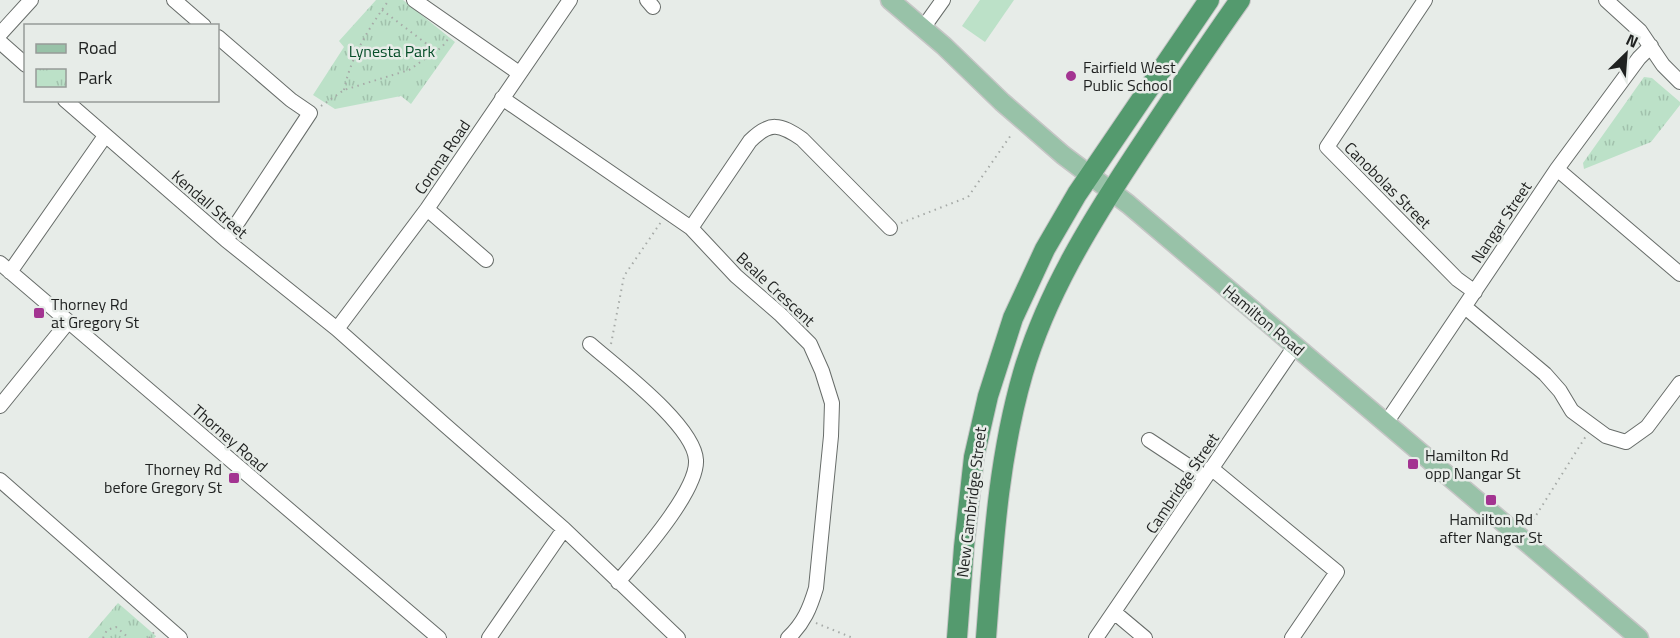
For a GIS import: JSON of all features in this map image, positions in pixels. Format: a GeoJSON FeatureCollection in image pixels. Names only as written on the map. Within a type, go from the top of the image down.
{"type":"FeatureCollection","features":[{"type":"Feature","properties":{"kind":"highway","name":"New Cambridge Street"},"geometry":{"type":"LineString","coordinates":[[957,638],[968,501],[974,458],[988,396],[1002,349],[1028,286],[1058,226],[1209,0]]}},
{"type":"Feature","properties":{"kind":"highway","name":"New Cambridge Street"},"geometry":{"type":"LineString","coordinates":[[986,638],[1003,456],[1023,370],[1040,327],[1097,211],[1240,0]]}},
{"type":"Feature","properties":{"kind":"main road","name":"Hamilton Road"},"geometry":{"type":"LineString","coordinates":[[890,0],[1002,102],[1111,190],[1639,638]]}},
{"type":"Feature","properties":{"kind":"street"},"geometry":{"type":"LineString","coordinates":[[0,34],[31,0]]}},
{"type":"Feature","properties":{"kind":"street"},"geometry":{"type":"LineString","coordinates":[[174,0],[202,24]]}},
{"type":"Feature","properties":{"kind":"street"},"geometry":{"type":"LineString","coordinates":[[414,0],[519,73]]}},
{"type":"Feature","properties":{"kind":"street","name":"Corona Road"},"geometry":{"type":"LineString","coordinates":[[337,329],[427,209],[570,0]]}},
{"type":"Feature","properties":{"kind":"street"},"geometry":{"type":"LineString","coordinates":[[923,28],[943,0]]}},
{"type":"Feature","properties":{"kind":"street","name":"Canobolas Street"},"geometry":{"type":"LineString","coordinates":[[1425,0],[1327,147],[1457,279],[1475,292]]}},
{"type":"Feature","properties":{"kind":"street"},"geometry":{"type":"LineString","coordinates":[[1606,0],[1640,31],[1663,64],[1680,82]]}},
{"type":"Feature","properties":{"kind":"street"},"geometry":{"type":"LineString","coordinates":[[219,38],[291,100],[310,113],[226,240]]}},
{"type":"Feature","properties":{"kind":"street"},"geometry":{"type":"LineString","coordinates":[[0,42],[24,63]]}},
{"type":"Feature","properties":{"kind":"street","name":"Nangar Street"},"geometry":{"type":"LineString","coordinates":[[1386,423],[1557,169],[1639,58],[1651,46]]}},
{"type":"Feature","properties":{"kind":"street","name":"Beale Crescent"},"geometry":{"type":"LineString","coordinates":[[502,98],[691,228],[736,276],[810,344],[822,370],[832,403],[831,436],[816,588],[800,627],[788,638]]}},
{"type":"Feature","properties":{"kind":"street","name":"Kendall Street"},"geometry":{"type":"LineString","coordinates":[[67,102],[226,240],[337,329]]}},
{"type":"Feature","properties":{"kind":"street"},"geometry":{"type":"LineString","coordinates":[[691,228],[750,141],[762,129],[775,126],[788,129],[802,139],[890,228]]}},
{"type":"Feature","properties":{"kind":"street"},"geometry":{"type":"LineString","coordinates":[[5,267],[105,136]]}},
{"type":"Feature","properties":{"kind":"street"},"geometry":{"type":"LineString","coordinates":[[1557,169],[1680,274]]}},
{"type":"Feature","properties":{"kind":"street"},"geometry":{"type":"LineString","coordinates":[[427,209],[486,260]]}},
{"type":"Feature","properties":{"kind":"street","name":"Thorney Road"},"geometry":{"type":"LineString","coordinates":[[5,267],[439,638]]}},
{"type":"Feature","properties":{"kind":"street"},"geometry":{"type":"LineString","coordinates":[[1465,307],[1545,374],[1560,391],[1572,411],[1606,436],[1626,442],[1647,427],[1680,383]]}},
{"type":"Feature","properties":{"kind":"street"},"geometry":{"type":"LineString","coordinates":[[0,406],[68,322]]}},
{"type":"Feature","properties":{"kind":"street"},"geometry":{"type":"LineString","coordinates":[[337,329],[564,529],[678,638]]}},
{"type":"Feature","properties":{"kind":"street"},"geometry":{"type":"LineString","coordinates":[[590,344],[654,400],[686,433],[696,460],[691,480],[671,515],[618,582]]}},
{"type":"Feature","properties":{"kind":"street","name":"Cambridge Street"},"geometry":{"type":"LineString","coordinates":[[1096,638],[1295,346]]}},
{"type":"Feature","properties":{"kind":"street"},"geometry":{"type":"LineString","coordinates":[[1149,440],[1208,472],[1337,572],[1292,638]]}},
{"type":"Feature","properties":{"kind":"street"},"geometry":{"type":"LineString","coordinates":[[0,480],[180,638]]}},
{"type":"Feature","properties":{"kind":"street"},"geometry":{"type":"LineString","coordinates":[[489,638],[564,529]]}},
{"type":"Feature","properties":{"kind":"street"},"geometry":{"type":"LineString","coordinates":[[1114,612],[1145,638]]}},
{"type":"Feature","properties":{"kind":"path"},"geometry":{"type":"LineString","coordinates":[[344,90],[347,75],[360,45],[389,0]]}},
{"type":"Feature","properties":{"kind":"path"},"geometry":{"type":"LineString","coordinates":[[382,10],[436,51]]}},
{"type":"Feature","properties":{"kind":"path"},"geometry":{"type":"LineString","coordinates":[[310,113],[344,90],[409,70],[436,51],[456,30]]}},
{"type":"Feature","properties":{"kind":"path"},"geometry":{"type":"LineString","coordinates":[[890,228],[968,197],[1011,135]]}},
{"type":"Feature","properties":{"kind":"path"},"geometry":{"type":"LineString","coordinates":[[608,360],[624,276],[668,212]]}},
{"type":"Feature","properties":{"kind":"path"},"geometry":{"type":"LineString","coordinates":[[1529,525],[1592,426]]}},
{"type":"Feature","properties":{"kind":"path"},"geometry":{"type":"LineString","coordinates":[[804,619],[853,638]]}},
{"type":"Feature","properties":{"kind":"path"},"geometry":{"type":"LineString","coordinates":[[103,638],[108,630],[116,627],[129,638]]}},
{"type":"Feature","properties":{"kind":"green space","name":"Lynesta Park"},"geometry":{"type":"Polygon","coordinates":[[[376,0],[403,0],[455,42],[411,104],[401,96],[335,109],[313,95],[344,47],[339,41],[376,0]]]}},
{"type":"Feature","properties":{"kind":"green space"},"geometry":{"type":"Polygon","coordinates":[[[980,0],[1014,0],[985,42],[962,26],[980,0]]]}},
{"type":"Feature","properties":{"kind":"green space"},"geometry":{"type":"Polygon","coordinates":[[[1644,77],[1652,78],[1680,102],[1680,105],[1651,142],[1584,169],[1583,163],[1644,77]]]}},
{"type":"Feature","properties":{"kind":"green space"},"geometry":{"type":"Polygon","coordinates":[[[118,603],[156,636],[154,638],[88,638],[118,603]]]}},
{"type":"Feature","properties":{"kind":"place","name":"Fairfield West Public School"},"geometry":{"type":"Point","coordinates":[1071,76]}},
{"type":"Feature","properties":{"kind":"place","name":"Thorney Rd at Gregory St"},"geometry":{"type":"Point","coordinates":[39,313]}},
{"type":"Feature","properties":{"kind":"place","name":"Hamilton Rd opp Nangar St"},"geometry":{"type":"Point","coordinates":[1413,464]}},
{"type":"Feature","properties":{"kind":"place","name":"Thorney Rd before Gregory St"},"geometry":{"type":"Point","coordinates":[234,478]}},
{"type":"Feature","properties":{"kind":"place","name":"Hamilton Rd after Nangar St"},"geometry":{"type":"Point","coordinates":[1491,500]}}]}
